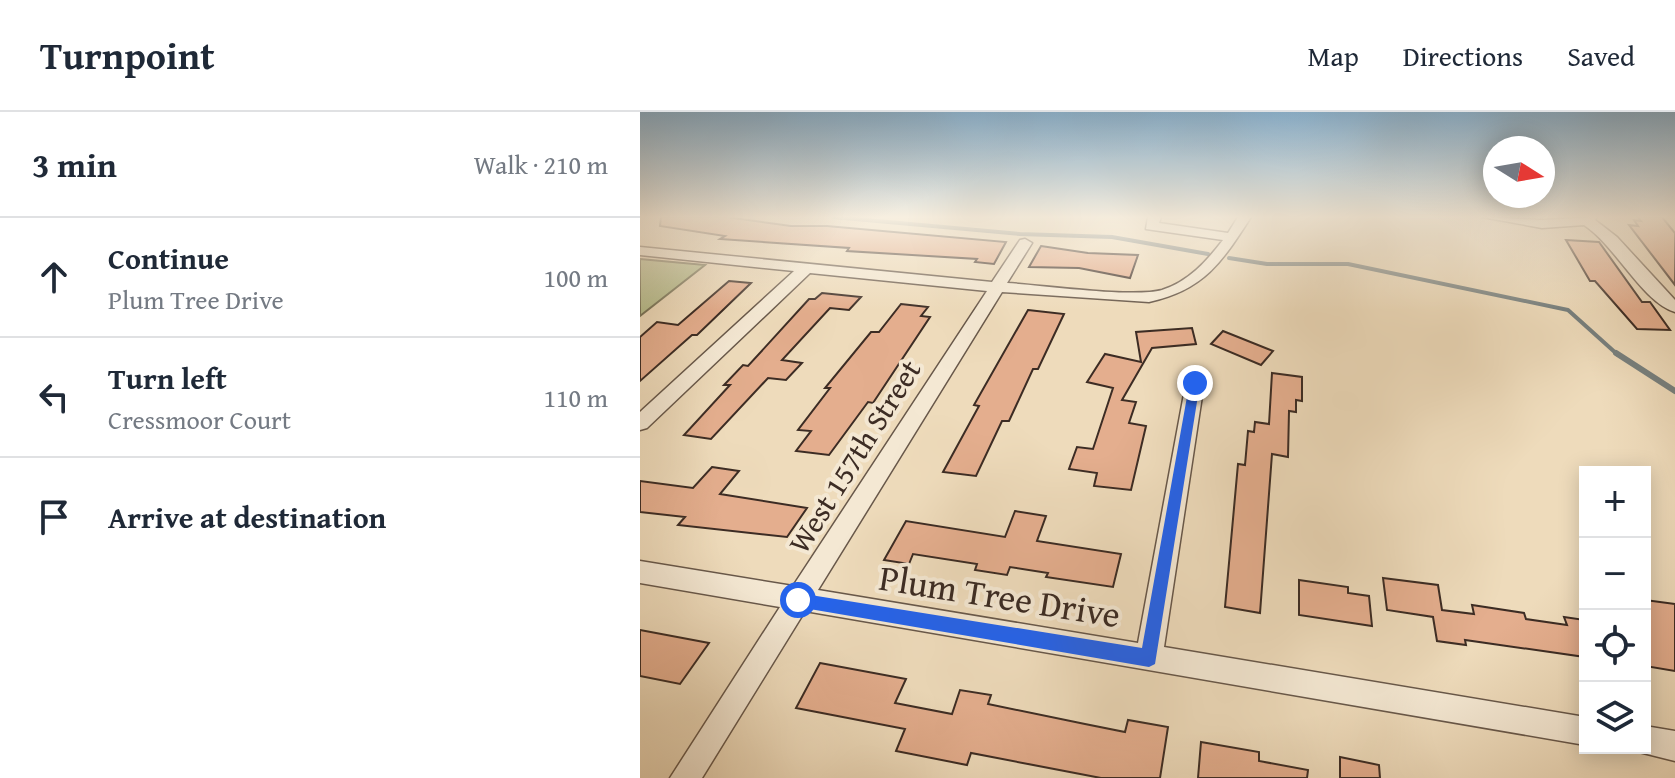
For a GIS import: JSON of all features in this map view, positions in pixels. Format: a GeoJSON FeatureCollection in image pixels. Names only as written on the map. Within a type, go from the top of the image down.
{"type":"FeatureCollection","features":[{"type":"Feature","properties":{"kind":"street","name":"West 157th Street"},"geometry":{"type":"LineString","coordinates":[[685,778],[1022,248]]}},
{"type":"Feature","properties":{"kind":"street"},"geometry":{"type":"LineString","coordinates":[[640,251],[1127,297],[1168,295],[1197,282],[1223,248]]}},
{"type":"Feature","properties":{"kind":"street"},"geometry":{"type":"LineString","coordinates":[[1620,248],[1656,295],[1675,307]]}},
{"type":"Feature","properties":{"kind":"street"},"geometry":{"type":"LineString","coordinates":[[640,423],[807,267]]}},
{"type":"Feature","properties":{"kind":"street"},"geometry":{"type":"LineString","coordinates":[[1149,658],[1195,383]]}},
{"type":"Feature","properties":{"kind":"street","name":"Plum Tree Drive"},"geometry":{"type":"LineString","coordinates":[[640,572],[1579,730]]}},
{"type":"Feature","properties":{"kind":"street"},"geometry":{"type":"LineString","coordinates":[[1651,742],[1675,746]]}},
{"type":"Feature","properties":{"kind":"green space"},"geometry":{"type":"Polygon","coordinates":[[[640,259],[705,265],[640,316],[640,259]]]}},
{"type":"Feature","properties":{"kind":"building"},"geometry":{"type":"Polygon","coordinates":[[[849,248],[1003,248],[994,264],[975,262],[977,259],[847,251],[849,248]]]}},
{"type":"Feature","properties":{"kind":"building"},"geometry":{"type":"Polygon","coordinates":[[[1040,248],[1138,255],[1130,278],[1079,268],[1029,267],[1040,248]]]}},
{"type":"Feature","properties":{"kind":"building"},"geometry":{"type":"Polygon","coordinates":[[[1571,248],[1603,248],[1642,302],[1650,302],[1670,330],[1637,329],[1595,281],[1590,281],[1571,248]]]}},
{"type":"Feature","properties":{"kind":"building"},"geometry":{"type":"Polygon","coordinates":[[[1647,248],[1675,248],[1675,285],[1647,248]]]}},
{"type":"Feature","properties":{"kind":"building"},"geometry":{"type":"Polygon","coordinates":[[[729,281],[751,283],[697,335],[692,335],[640,381],[640,337],[657,322],[678,325],[729,281]]]}},
{"type":"Feature","properties":{"kind":"building"},"geometry":{"type":"Polygon","coordinates":[[[822,293],[861,297],[849,310],[830,308],[782,360],[802,363],[786,380],[768,378],[711,439],[684,435],[730,385],[724,385],[743,365],[748,366],[809,299],[815,299],[822,293]]]}},
{"type":"Feature","properties":{"kind":"building"},"geometry":{"type":"Polygon","coordinates":[[[901,304],[928,307],[921,316],[930,317],[873,403],[868,402],[829,455],[796,451],[811,431],[798,430],[830,388],[825,388],[871,332],[879,332],[901,304]]]}},
{"type":"Feature","properties":{"kind":"building"},"geometry":{"type":"Polygon","coordinates":[[[1028,310],[1064,314],[1038,369],[1033,369],[1009,421],[1002,421],[976,476],[943,472],[979,406],[974,405],[1028,310]]]}},
{"type":"Feature","properties":{"kind":"building"},"geometry":{"type":"Polygon","coordinates":[[[1192,328],[1196,344],[1152,348],[1122,400],[1136,402],[1129,423],[1146,426],[1131,490],[1094,486],[1097,473],[1069,469],[1077,447],[1093,449],[1113,388],[1087,382],[1105,354],[1141,362],[1136,332],[1192,328]]]}},
{"type":"Feature","properties":{"kind":"building"},"geometry":{"type":"Polygon","coordinates":[[[1223,331],[1273,351],[1261,365],[1211,344],[1223,331]]]}},
{"type":"Feature","properties":{"kind":"building"},"geometry":{"type":"Polygon","coordinates":[[[1272,373],[1302,377],[1302,401],[1296,400],[1296,412],[1289,411],[1288,457],[1272,454],[1260,613],[1225,607],[1238,464],[1245,465],[1248,431],[1254,432],[1255,422],[1269,424],[1272,373]]]}},
{"type":"Feature","properties":{"kind":"building"},"geometry":{"type":"Polygon","coordinates":[[[712,467],[739,471],[720,494],[807,508],[787,537],[678,525],[685,517],[640,512],[640,481],[693,488],[712,467]]]}},
{"type":"Feature","properties":{"kind":"building"},"geometry":{"type":"Polygon","coordinates":[[[1015,511],[1046,516],[1037,541],[1121,554],[1113,587],[1046,577],[1048,573],[1010,567],[1007,575],[975,570],[977,564],[913,554],[909,564],[884,560],[906,521],[1005,537],[1015,511]]]}},
{"type":"Feature","properties":{"kind":"building"},"geometry":{"type":"Polygon","coordinates":[[[1383,578],[1438,585],[1442,610],[1474,614],[1472,605],[1524,613],[1526,619],[1567,625],[1564,617],[1579,619],[1579,656],[1465,640],[1466,645],[1437,641],[1433,617],[1387,610],[1383,578]]]}},
{"type":"Feature","properties":{"kind":"building"},"geometry":{"type":"Polygon","coordinates":[[[1299,580],[1348,587],[1348,593],[1369,596],[1372,626],[1299,615],[1299,580]]]}},
{"type":"Feature","properties":{"kind":"building"},"geometry":{"type":"Polygon","coordinates":[[[1651,601],[1675,604],[1675,671],[1651,667],[1651,601]]]}},
{"type":"Feature","properties":{"kind":"building"},"geometry":{"type":"Polygon","coordinates":[[[640,630],[709,643],[680,684],[640,676],[640,630]]]}},
{"type":"Feature","properties":{"kind":"building"},"geometry":{"type":"Polygon","coordinates":[[[820,663],[906,679],[895,703],[952,714],[960,690],[991,695],[988,704],[1125,732],[1128,720],[1168,727],[1160,778],[1101,778],[971,753],[967,765],[896,751],[905,729],[796,708],[820,663]]]}},
{"type":"Feature","properties":{"kind":"building"},"geometry":{"type":"Polygon","coordinates":[[[1201,742],[1259,752],[1259,761],[1308,770],[1307,778],[1198,778],[1201,742]]]}},
{"type":"Feature","properties":{"kind":"building"},"geometry":{"type":"Polygon","coordinates":[[[1340,757],[1379,765],[1380,778],[1340,778],[1340,757]]]}},
{"type":"Feature","properties":{"kind":"waterway"},"geometry":{"type":"LineString","coordinates":[[1175,248],[1208,254]]}},
{"type":"Feature","properties":{"kind":"waterway"},"geometry":{"type":"LineString","coordinates":[[1229,258],[1267,264],[1348,264],[1568,310],[1618,355]]}},
{"type":"Feature","properties":{"kind":"waterway"},"geometry":{"type":"LineString","coordinates":[[1616,353],[1675,391]]}},
{"type":"Feature","properties":{"kind":"route"},"geometry":{"type":"LineString","coordinates":[[798,600],[1149,658],[1195,383]]}}]}
